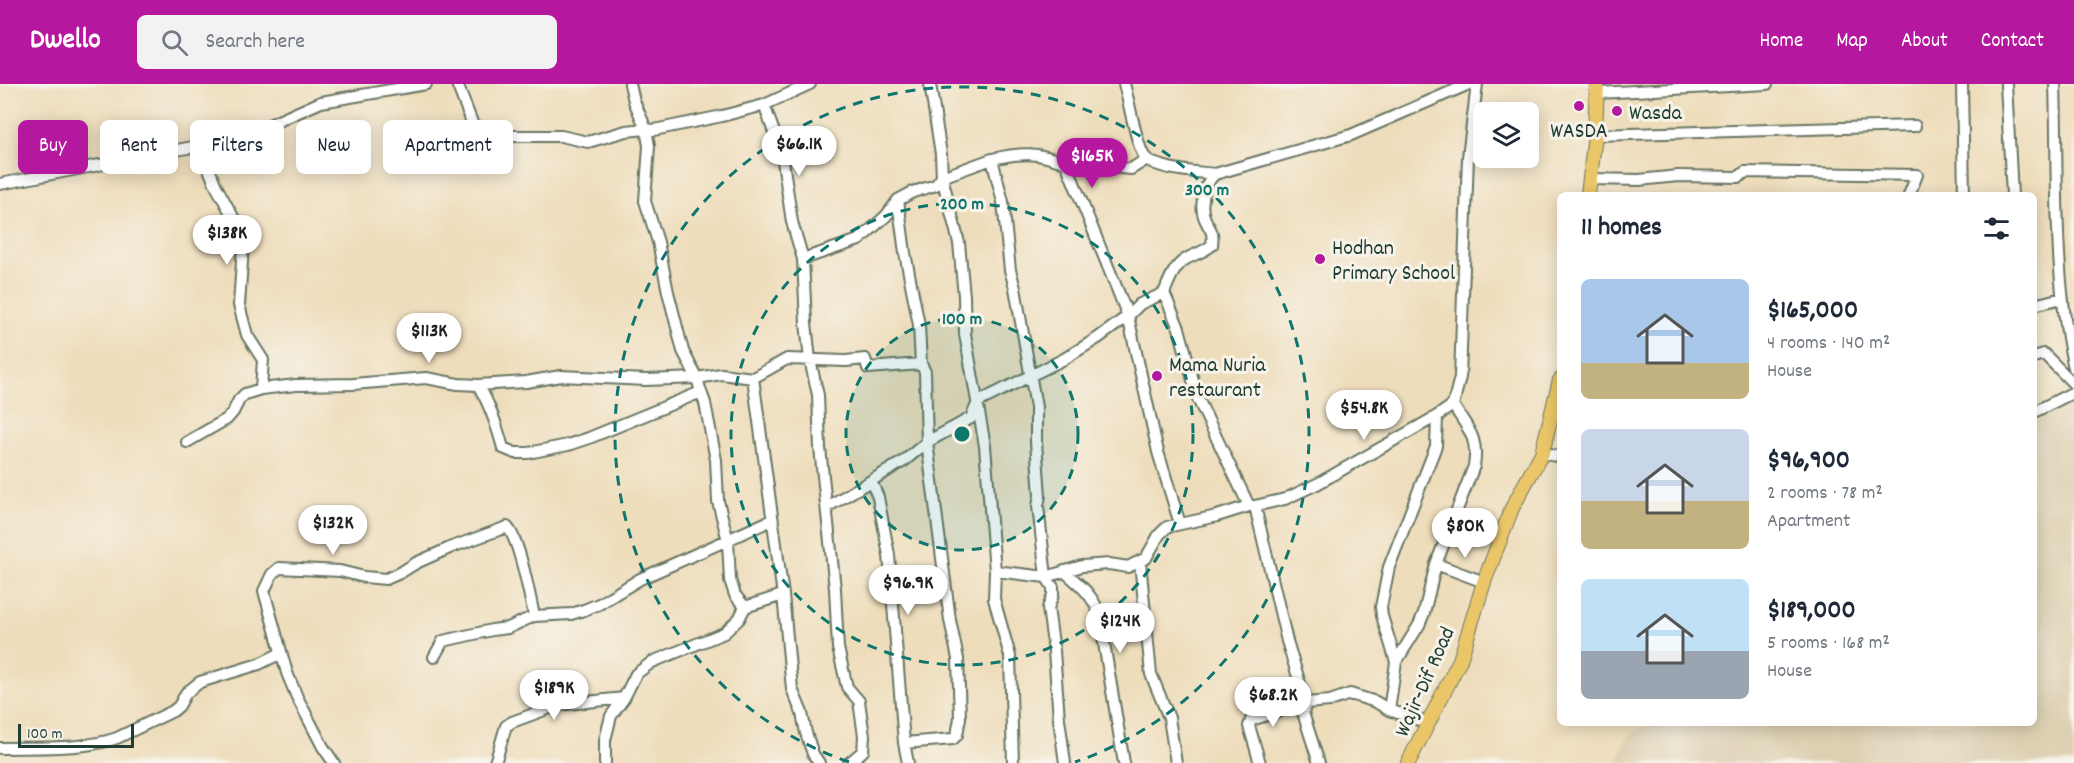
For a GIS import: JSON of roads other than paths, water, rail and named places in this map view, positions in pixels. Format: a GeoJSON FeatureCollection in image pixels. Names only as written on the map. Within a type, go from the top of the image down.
{"type":"FeatureCollection","features":[{"type":"Feature","properties":{"kind":"main road"},"geometry":{"type":"LineString","coordinates":[[1588,192],[1595,135],[1597,89]]}},
{"type":"Feature","properties":{"kind":"main road","name":"Wajir-Dif Road"},"geometry":{"type":"LineString","coordinates":[[1408,763],[1460,660],[1484,582],[1512,508],[1542,453],[1557,392]]}},
{"type":"Feature","properties":{"kind":"street"},"geometry":{"type":"LineString","coordinates":[[280,120],[321,102],[426,84]]}},
{"type":"Feature","properties":{"kind":"street"},"geometry":{"type":"LineString","coordinates":[[457,84],[473,125],[505,136],[561,136],[588,142],[626,131],[654,130],[702,121],[764,105],[810,84]]}},
{"type":"Feature","properties":{"kind":"street"},"geometry":{"type":"LineString","coordinates":[[630,84],[649,146],[645,201],[658,242],[683,351],[697,378],[705,403],[716,460],[718,501],[728,541],[730,580],[735,595],[745,607]]}},
{"type":"Feature","properties":{"kind":"street"},"geometry":{"type":"LineString","coordinates":[[930,84],[941,154],[942,177],[959,243],[965,334],[986,446],[995,571],[994,599],[1010,656],[1013,763]]}},
{"type":"Feature","properties":{"kind":"street"},"geometry":{"type":"LineString","coordinates":[[1124,84],[1142,151],[1147,159],[1157,165],[1215,174],[1351,135],[1469,84]]}},
{"type":"Feature","properties":{"kind":"street"},"geometry":{"type":"LineString","coordinates":[[995,571],[1046,577],[1082,566],[1109,564],[1128,567],[1140,562],[1149,554],[1159,535],[1167,527],[1285,498],[1317,484],[1437,416],[1452,405],[1460,378],[1468,157],[1477,84]]}},
{"type":"Feature","properties":{"kind":"street"},"geometry":{"type":"LineString","coordinates":[[1597,89],[1767,84]]}},
{"type":"Feature","properties":{"kind":"street"},"geometry":{"type":"LineString","coordinates":[[1962,84],[1964,192]]}},
{"type":"Feature","properties":{"kind":"street"},"geometry":{"type":"LineString","coordinates":[[2006,84],[2012,192]]}},
{"type":"Feature","properties":{"kind":"street"},"geometry":{"type":"LineString","coordinates":[[2055,84],[2062,298],[2074,368]]}},
{"type":"Feature","properties":{"kind":"street"},"geometry":{"type":"LineString","coordinates":[[764,105],[782,154],[792,222],[803,259],[806,323],[810,360],[818,395],[820,448],[835,589],[837,648],[848,687],[859,701],[864,736],[863,751],[849,763]]}},
{"type":"Feature","properties":{"kind":"street"},"geometry":{"type":"LineString","coordinates":[[1595,135],[1915,126]]}},
{"type":"Feature","properties":{"kind":"street"},"geometry":{"type":"LineString","coordinates":[[0,184],[190,147]]}},
{"type":"Feature","properties":{"kind":"street"},"geometry":{"type":"LineString","coordinates":[[803,259],[859,240],[886,216],[898,200],[913,192],[936,185],[942,177],[992,159],[1029,153],[1066,163],[1131,169],[1147,159]]}},
{"type":"Feature","properties":{"kind":"street"},"geometry":{"type":"LineString","coordinates":[[992,159],[1003,201],[1010,270],[1016,288],[1036,407],[1036,442],[1041,496],[1038,506],[1046,577],[1053,587],[1053,595],[1048,608],[1065,763]]}},
{"type":"Feature","properties":{"kind":"street"},"geometry":{"type":"LineString","coordinates":[[1066,163],[1128,316],[1158,452],[1180,524]]}},
{"type":"Feature","properties":{"kind":"street"},"geometry":{"type":"LineString","coordinates":[[1590,180],[1638,180],[1678,176],[1739,177],[1745,172],[1917,175],[1910,192]]}},
{"type":"Feature","properties":{"kind":"street"},"geometry":{"type":"LineString","coordinates":[[211,174],[238,226],[243,247],[239,305],[247,335],[263,360],[261,388]]}},
{"type":"Feature","properties":{"kind":"street"},"geometry":{"type":"LineString","coordinates":[[826,507],[904,461],[927,442],[971,418],[978,402],[1064,359],[1098,338],[1140,304],[1164,293],[1171,277],[1184,260],[1203,253],[1212,245],[1214,234],[1204,218],[1203,203],[1207,183],[1215,174]]}},
{"type":"Feature","properties":{"kind":"street"},"geometry":{"type":"LineString","coordinates":[[898,200],[905,253],[919,325],[921,364],[925,372],[927,442],[950,620],[958,659],[960,718],[957,735],[953,739],[904,743]]}},
{"type":"Feature","properties":{"kind":"street"},"geometry":{"type":"LineString","coordinates":[[1164,293],[1179,328],[1198,399],[1252,506],[1287,641],[1306,703],[1303,713],[1319,763]]}},
{"type":"Feature","properties":{"kind":"street"},"geometry":{"type":"LineString","coordinates":[[2037,304],[2062,298]]}},
{"type":"Feature","properties":{"kind":"street"},"geometry":{"type":"LineString","coordinates":[[2037,356],[2044,354],[2074,384]]}},
{"type":"Feature","properties":{"kind":"street"},"geometry":{"type":"LineString","coordinates":[[187,442],[227,419],[245,394],[261,388],[426,378],[478,385],[526,382],[561,376],[646,380],[697,378],[721,374],[753,378],[787,359],[865,359],[868,368],[921,364]]}},
{"type":"Feature","properties":{"kind":"street"},"geometry":{"type":"LineString","coordinates":[[753,378],[783,595],[792,689],[802,713],[813,754],[819,763]]}},
{"type":"Feature","properties":{"kind":"street"},"geometry":{"type":"LineString","coordinates":[[478,385],[498,428],[503,448],[514,453],[528,453],[589,438],[701,392]]}},
{"type":"Feature","properties":{"kind":"street"},"geometry":{"type":"LineString","coordinates":[[2037,410],[2074,392]]}},
{"type":"Feature","properties":{"kind":"street"},"geometry":{"type":"LineString","coordinates":[[1389,710],[1396,662],[1424,613],[1436,564],[1474,466],[1477,450],[1474,439],[1452,405]]}},
{"type":"Feature","properties":{"kind":"street"},"geometry":{"type":"LineString","coordinates":[[1396,662],[1381,607],[1389,567],[1436,446],[1437,416]]}},
{"type":"Feature","properties":{"kind":"street"},"geometry":{"type":"LineString","coordinates":[[1542,453],[1557,456]]}},
{"type":"Feature","properties":{"kind":"street"},"geometry":{"type":"LineString","coordinates":[[871,481],[878,497],[889,555],[904,743],[908,763]]}},
{"type":"Feature","properties":{"kind":"street"},"geometry":{"type":"LineString","coordinates":[[434,657],[443,641],[508,628],[534,616],[571,614],[599,604],[640,579],[772,520]]}},
{"type":"Feature","properties":{"kind":"street"},"geometry":{"type":"LineString","coordinates":[[334,763],[297,697],[280,653],[275,623],[264,591],[272,574],[279,568],[340,571],[386,579],[424,559],[504,526],[512,533],[525,574],[534,616]]}},
{"type":"Feature","properties":{"kind":"street"},"geometry":{"type":"LineString","coordinates":[[1140,562],[1151,674],[1169,718],[1176,763]]}},
{"type":"Feature","properties":{"kind":"street"},"geometry":{"type":"LineString","coordinates":[[1436,564],[1484,582]]}},
{"type":"Feature","properties":{"kind":"street"},"geometry":{"type":"LineString","coordinates":[[1064,571],[1094,600],[1099,613],[1124,763]]}},
{"type":"Feature","properties":{"kind":"street"},"geometry":{"type":"LineString","coordinates":[[605,763],[605,740],[611,716],[641,669],[682,649],[724,633],[739,619],[745,607],[783,595]]}},
{"type":"Feature","properties":{"kind":"street"},"geometry":{"type":"LineString","coordinates":[[0,748],[66,746],[117,738],[173,711],[180,706],[191,687],[200,682],[259,664],[280,653]]}},
{"type":"Feature","properties":{"kind":"street"},"geometry":{"type":"LineString","coordinates":[[1260,763],[1250,726],[1251,720],[1306,703],[1330,701],[1350,694],[1428,723]]}},
{"type":"Feature","properties":{"kind":"street"},"geometry":{"type":"LineString","coordinates":[[495,763],[506,726],[512,722],[558,705],[624,698]]}},
{"type":"Feature","properties":{"kind":"place","name":"WASDA"},"geometry":{"type":"Point","coordinates":[1579,106]}},
{"type":"Feature","properties":{"kind":"place","name":"Wasda"},"geometry":{"type":"Point","coordinates":[1617,111]}},
{"type":"Feature","properties":{"kind":"place","name":"Hodhan Primary School"},"geometry":{"type":"Point","coordinates":[1320,259]}},
{"type":"Feature","properties":{"kind":"place","name":"Mama Nuria restaurant"},"geometry":{"type":"Point","coordinates":[1157,376]}}]}
